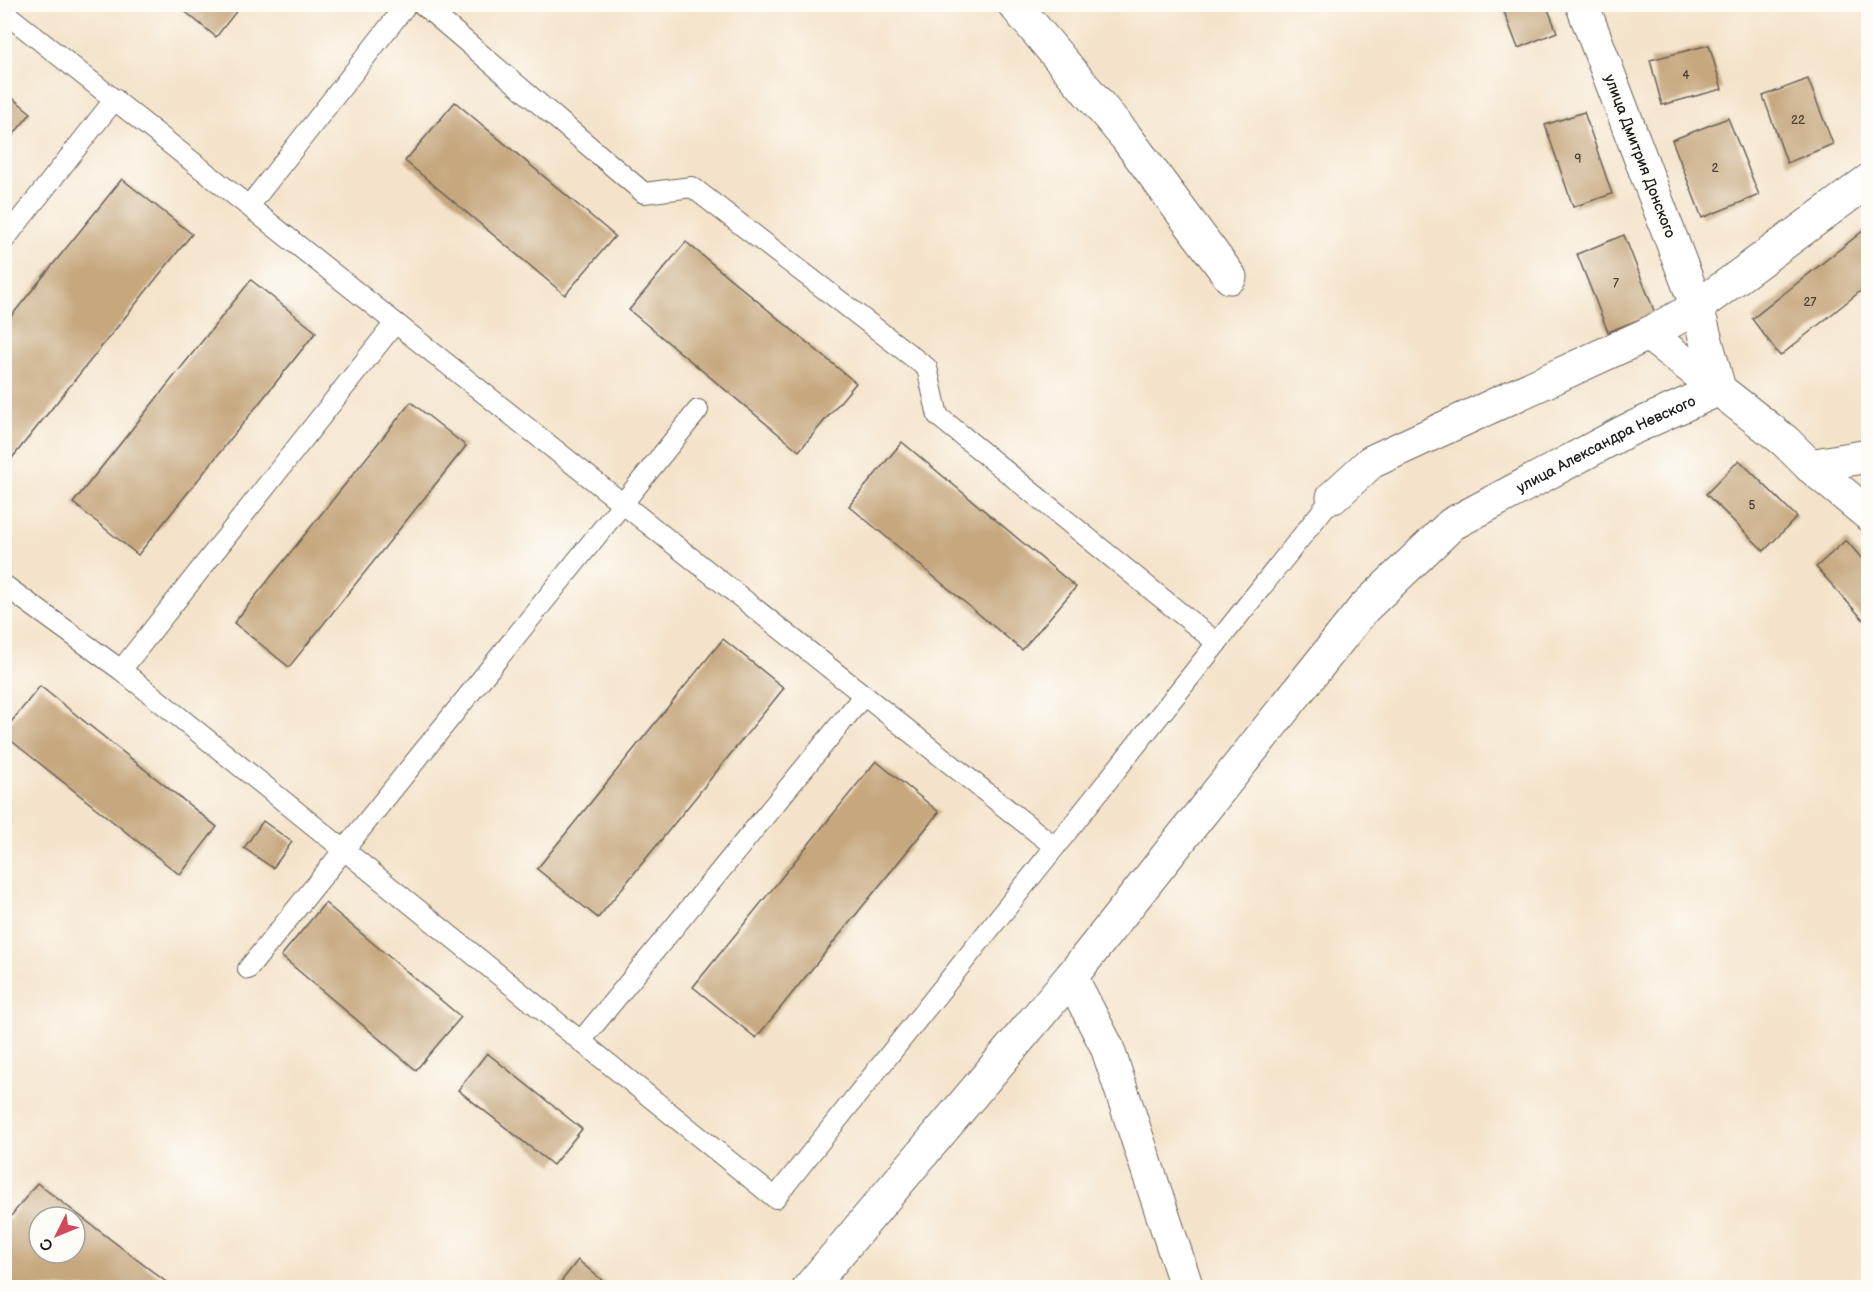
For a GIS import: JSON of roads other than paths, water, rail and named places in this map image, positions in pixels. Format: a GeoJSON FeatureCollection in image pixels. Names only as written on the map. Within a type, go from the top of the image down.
{"type":"FeatureCollection","features":[{"type":"Feature","properties":{"kind":"street"},"geometry":{"type":"LineString","coordinates":[[1014,4],[1125,137],[1230,277]]}},
{"type":"Feature","properties":{"kind":"street","name":"улица Дмитрия Донского"},"geometry":{"type":"LineString","coordinates":[[1582,4],[1697,307]]}},
{"type":"Feature","properties":{"kind":"street"},"geometry":{"type":"LineString","coordinates":[[1333,497],[1371,462],[1648,334],[1697,307],[1869,181]]}},
{"type":"Feature","properties":{"kind":"street"},"geometry":{"type":"LineString","coordinates":[[1697,307],[1719,388]]}},
{"type":"Feature","properties":{"kind":"street"},"geometry":{"type":"LineString","coordinates":[[1648,334],[1785,441],[1810,466],[1869,514]]}},
{"type":"Feature","properties":{"kind":"street","name":"улица Александра Невского"},"geometry":{"type":"LineString","coordinates":[[809,1287],[1071,977],[1364,608],[1452,524],[1626,431],[1719,388]]}},
{"type":"Feature","properties":{"kind":"street"},"geometry":{"type":"LineString","coordinates":[[1810,466],[1869,456]]}},
{"type":"Feature","properties":{"kind":"street"},"geometry":{"type":"LineString","coordinates":[[1071,977],[1107,1047],[1187,1287]]}},
{"type":"Feature","properties":{"kind":"lane"},"geometry":{"type":"LineString","coordinates":[[249,206],[407,4]]}},
{"type":"Feature","properties":{"kind":"lane"},"geometry":{"type":"LineString","coordinates":[[422,4],[644,193],[692,187],[927,368],[938,416],[1217,643]]}},
{"type":"Feature","properties":{"kind":"lane"},"geometry":{"type":"LineString","coordinates":[[4,12],[1055,847]]}},
{"type":"Feature","properties":{"kind":"lane"},"geometry":{"type":"LineString","coordinates":[[4,240],[115,99]]}},
{"type":"Feature","properties":{"kind":"lane"},"geometry":{"type":"LineString","coordinates":[[121,670],[395,323]]}},
{"type":"Feature","properties":{"kind":"lane"},"geometry":{"type":"LineString","coordinates":[[248,969],[698,410]]}},
{"type":"Feature","properties":{"kind":"lane"},"geometry":{"type":"LineString","coordinates":[[4,585],[121,670],[775,1198],[1333,497]]}},
{"type":"Feature","properties":{"kind":"lane"},"geometry":{"type":"LineString","coordinates":[[581,1041],[864,695]]}}]}
